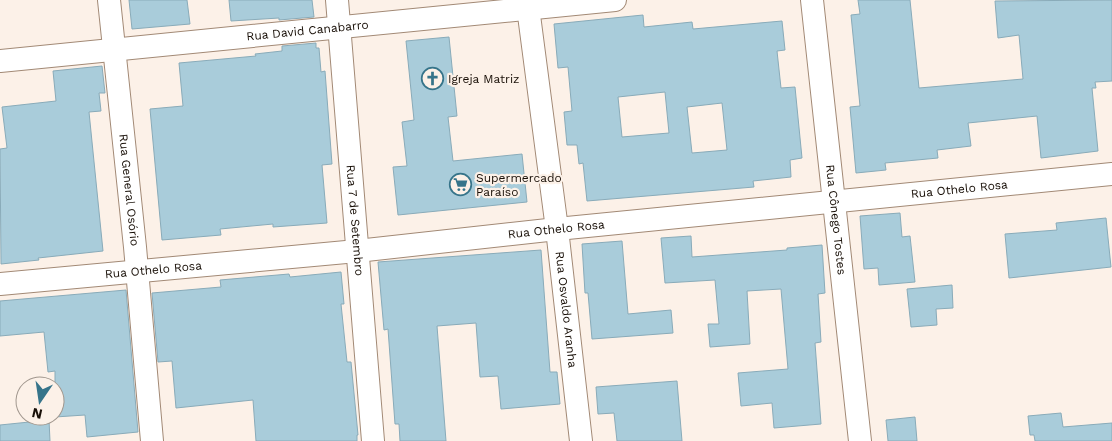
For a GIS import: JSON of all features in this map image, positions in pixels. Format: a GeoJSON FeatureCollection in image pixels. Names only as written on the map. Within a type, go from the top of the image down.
{"type":"FeatureCollection","features":[{"type":"Feature","properties":{"kind":"street","name":"Rua General Osório"},"geometry":{"type":"LineString","coordinates":[[109,0],[137,271],[152,441]]}},
{"type":"Feature","properties":{"kind":"street","name":"Rua 7 de Setembro"},"geometry":{"type":"LineString","coordinates":[[337,0],[373,441]]}},
{"type":"Feature","properties":{"kind":"street","name":"Rua David Canabarro"},"geometry":{"type":"LineString","coordinates":[[0,61],[339,27],[527,4],[615,0]]}},
{"type":"Feature","properties":{"kind":"street","name":"Rua Cônego Tostes"},"geometry":{"type":"LineString","coordinates":[[812,0],[860,441]]}},
{"type":"Feature","properties":{"kind":"street","name":"Rua Osvaldo Aranha"},"geometry":{"type":"LineString","coordinates":[[527,4],[557,229],[581,441]]}},
{"type":"Feature","properties":{"kind":"street","name":"Rua Othelo Rosa"},"geometry":{"type":"LineString","coordinates":[[0,284],[357,251],[557,229],[1112,174]]}},
{"type":"Feature","properties":{"kind":"building"},"geometry":{"type":"Polygon","coordinates":[[[129,0],[187,0],[190,24],[132,29],[129,0]]]}},
{"type":"Feature","properties":{"kind":"building"},"geometry":{"type":"Polygon","coordinates":[[[229,0],[312,0],[314,17],[231,21],[229,0]]]}},
{"type":"Feature","properties":{"kind":"building"},"geometry":{"type":"Polygon","coordinates":[[[858,0],[910,0],[919,88],[1023,79],[1019,35],[998,38],[995,1],[1112,0],[1112,81],[1095,82],[1096,88],[1092,88],[1098,151],[1041,158],[1037,116],[968,123],[971,146],[937,150],[938,158],[885,163],[886,170],[856,173],[850,107],[860,106],[851,15],[860,14],[858,0]]]}},
{"type":"Feature","properties":{"kind":"building"},"geometry":{"type":"Polygon","coordinates":[[[643,15],[644,27],[692,22],[693,29],[782,21],[785,50],[777,51],[781,88],[795,87],[802,158],[790,160],[791,177],[753,181],[754,187],[587,201],[583,163],[579,164],[577,145],[567,145],[564,112],[572,111],[568,67],[558,68],[554,24],[643,15]],[[665,92],[618,97],[622,137],[669,133],[665,92]],[[722,103],[687,107],[692,153],[727,150],[722,103]]]}},
{"type":"Feature","properties":{"kind":"building"},"geometry":{"type":"Polygon","coordinates":[[[449,37],[457,116],[448,117],[453,161],[522,154],[527,202],[398,215],[393,167],[407,166],[402,122],[414,120],[406,41],[449,37]]]}},
{"type":"Feature","properties":{"kind":"building"},"geometry":{"type":"Polygon","coordinates":[[[316,43],[316,48],[319,48],[321,72],[325,71],[332,164],[322,165],[327,223],[273,227],[273,224],[220,229],[221,235],[162,240],[150,109],[183,106],[179,63],[256,56],[255,54],[282,51],[282,46],[316,43]]]}},
{"type":"Feature","properties":{"kind":"building"},"geometry":{"type":"Polygon","coordinates":[[[102,66],[105,93],[99,93],[101,111],[89,112],[103,251],[1,264],[0,149],[7,148],[2,107],[56,101],[53,71],[102,66]]]}},
{"type":"Feature","properties":{"kind":"building"},"geometry":{"type":"Polygon","coordinates":[[[900,213],[902,237],[910,236],[915,282],[879,285],[878,268],[864,269],[860,216],[900,213]]]}},
{"type":"Feature","properties":{"kind":"building"},"geometry":{"type":"Polygon","coordinates":[[[1106,218],[1111,267],[1009,278],[1005,234],[1057,230],[1056,223],[1106,218]]]}},
{"type":"Feature","properties":{"kind":"building"},"geometry":{"type":"Polygon","coordinates":[[[691,236],[692,257],[787,250],[787,248],[822,245],[825,293],[818,294],[821,342],[815,343],[821,424],[774,428],[772,403],[741,406],[738,373],[788,369],[781,289],[747,291],[750,344],[710,347],[708,324],[719,324],[715,280],[665,283],[661,238],[691,236]]]}},
{"type":"Feature","properties":{"kind":"building"},"geometry":{"type":"Polygon","coordinates":[[[622,241],[628,314],[671,310],[673,333],[592,339],[588,293],[585,293],[582,244],[622,241]]]}},
{"type":"Feature","properties":{"kind":"building"},"geometry":{"type":"Polygon","coordinates":[[[541,250],[550,372],[557,372],[560,404],[501,409],[498,376],[480,377],[476,323],[437,326],[446,441],[400,441],[399,424],[395,424],[388,329],[384,330],[378,262],[541,250]]]}},
{"type":"Feature","properties":{"kind":"building"},"geometry":{"type":"Polygon","coordinates":[[[341,272],[344,304],[341,304],[347,362],[351,362],[357,441],[256,441],[253,400],[176,408],[172,361],[158,362],[152,293],[221,287],[220,280],[289,274],[290,277],[341,272]]]}},
{"type":"Feature","properties":{"kind":"building"},"geometry":{"type":"Polygon","coordinates":[[[952,285],[953,308],[936,309],[937,325],[911,327],[907,289],[952,285]]]}},
{"type":"Feature","properties":{"kind":"building"},"geometry":{"type":"Polygon","coordinates":[[[126,290],[138,432],[87,437],[85,415],[65,416],[65,376],[55,376],[55,371],[48,372],[44,332],[0,336],[0,301],[126,290]]]}},
{"type":"Feature","properties":{"kind":"building"},"geometry":{"type":"Polygon","coordinates":[[[677,381],[682,441],[617,441],[614,413],[598,414],[596,387],[677,381]]]}},
{"type":"Feature","properties":{"kind":"building"},"geometry":{"type":"Polygon","coordinates":[[[1061,413],[1063,427],[1112,423],[1112,441],[1035,441],[1034,435],[1030,435],[1028,416],[1061,413]]]}},
{"type":"Feature","properties":{"kind":"building"},"geometry":{"type":"Polygon","coordinates":[[[915,417],[917,441],[888,441],[886,420],[915,417]]]}},
{"type":"Feature","properties":{"kind":"building"},"geometry":{"type":"Polygon","coordinates":[[[15,423],[15,426],[49,426],[50,441],[0,441],[0,425],[15,423]]]}},
{"type":"Feature","properties":{"kind":"place","name":"Igreja Matriz"},"geometry":{"type":"Point","coordinates":[432,79]}},
{"type":"Feature","properties":{"kind":"place","name":"Supermercado Paraíso"},"geometry":{"type":"Point","coordinates":[460,185]}}]}
